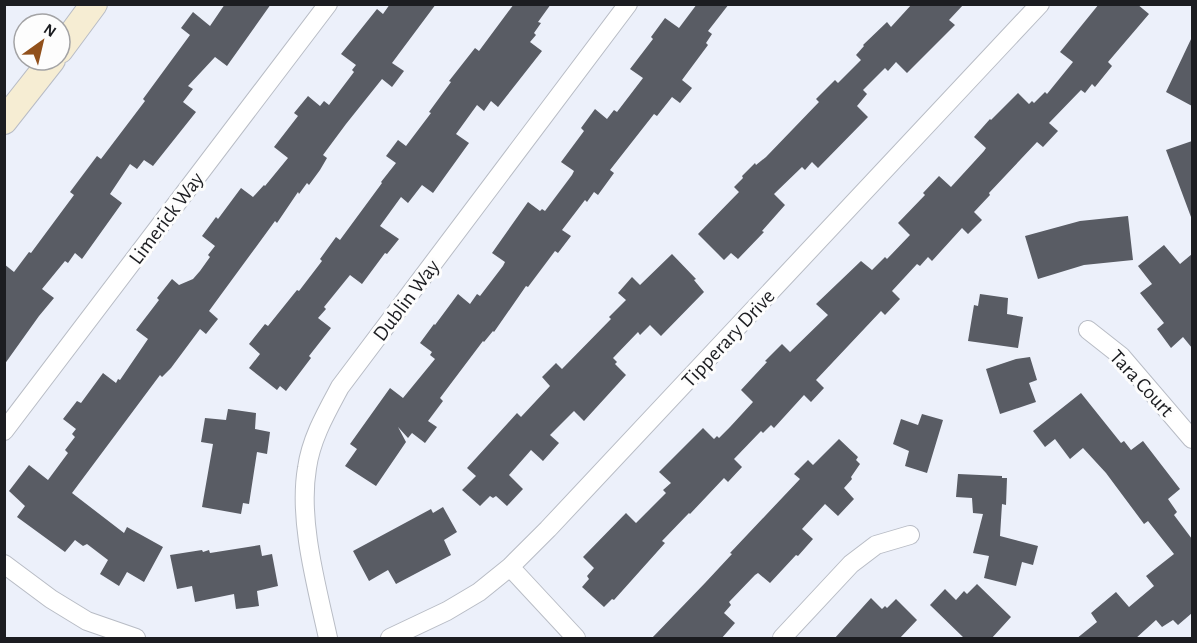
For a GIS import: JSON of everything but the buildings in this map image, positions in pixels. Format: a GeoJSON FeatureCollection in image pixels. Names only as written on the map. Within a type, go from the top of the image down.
{"type":"FeatureCollection","features":[{"type":"Feature","properties":{"kind":"main road"},"geometry":{"type":"LineString","coordinates":[[72,34],[94,4]]}},
{"type":"Feature","properties":{"kind":"main road"},"geometry":{"type":"LineString","coordinates":[[4,121],[43,72]]}},
{"type":"Feature","properties":{"kind":"street","name":"Limerick Way"},"geometry":{"type":"LineString","coordinates":[[4,431],[328,4]]}},
{"type":"Feature","properties":{"kind":"street","name":"Dublin Way"},"geometry":{"type":"LineString","coordinates":[[328,639],[313,570],[304,505],[307,468],[320,423],[340,387],[628,4]]}},
{"type":"Feature","properties":{"kind":"street","name":"Tipperary Drive"},"geometry":{"type":"LineString","coordinates":[[390,639],[447,611],[479,592],[510,567],[1040,4]]}},
{"type":"Feature","properties":{"kind":"street","name":"Tara Court"},"geometry":{"type":"LineString","coordinates":[[1088,330],[1121,356],[1192,439]]}},
{"type":"Feature","properties":{"kind":"street"},"geometry":{"type":"LineString","coordinates":[[782,639],[851,564],[876,545],[910,535]]}},
{"type":"Feature","properties":{"kind":"street"},"geometry":{"type":"LineString","coordinates":[[4,564],[51,599],[87,621],[130,638]]}},
{"type":"Feature","properties":{"kind":"street"},"geometry":{"type":"LineString","coordinates":[[510,567],[576,639]]}}]}
